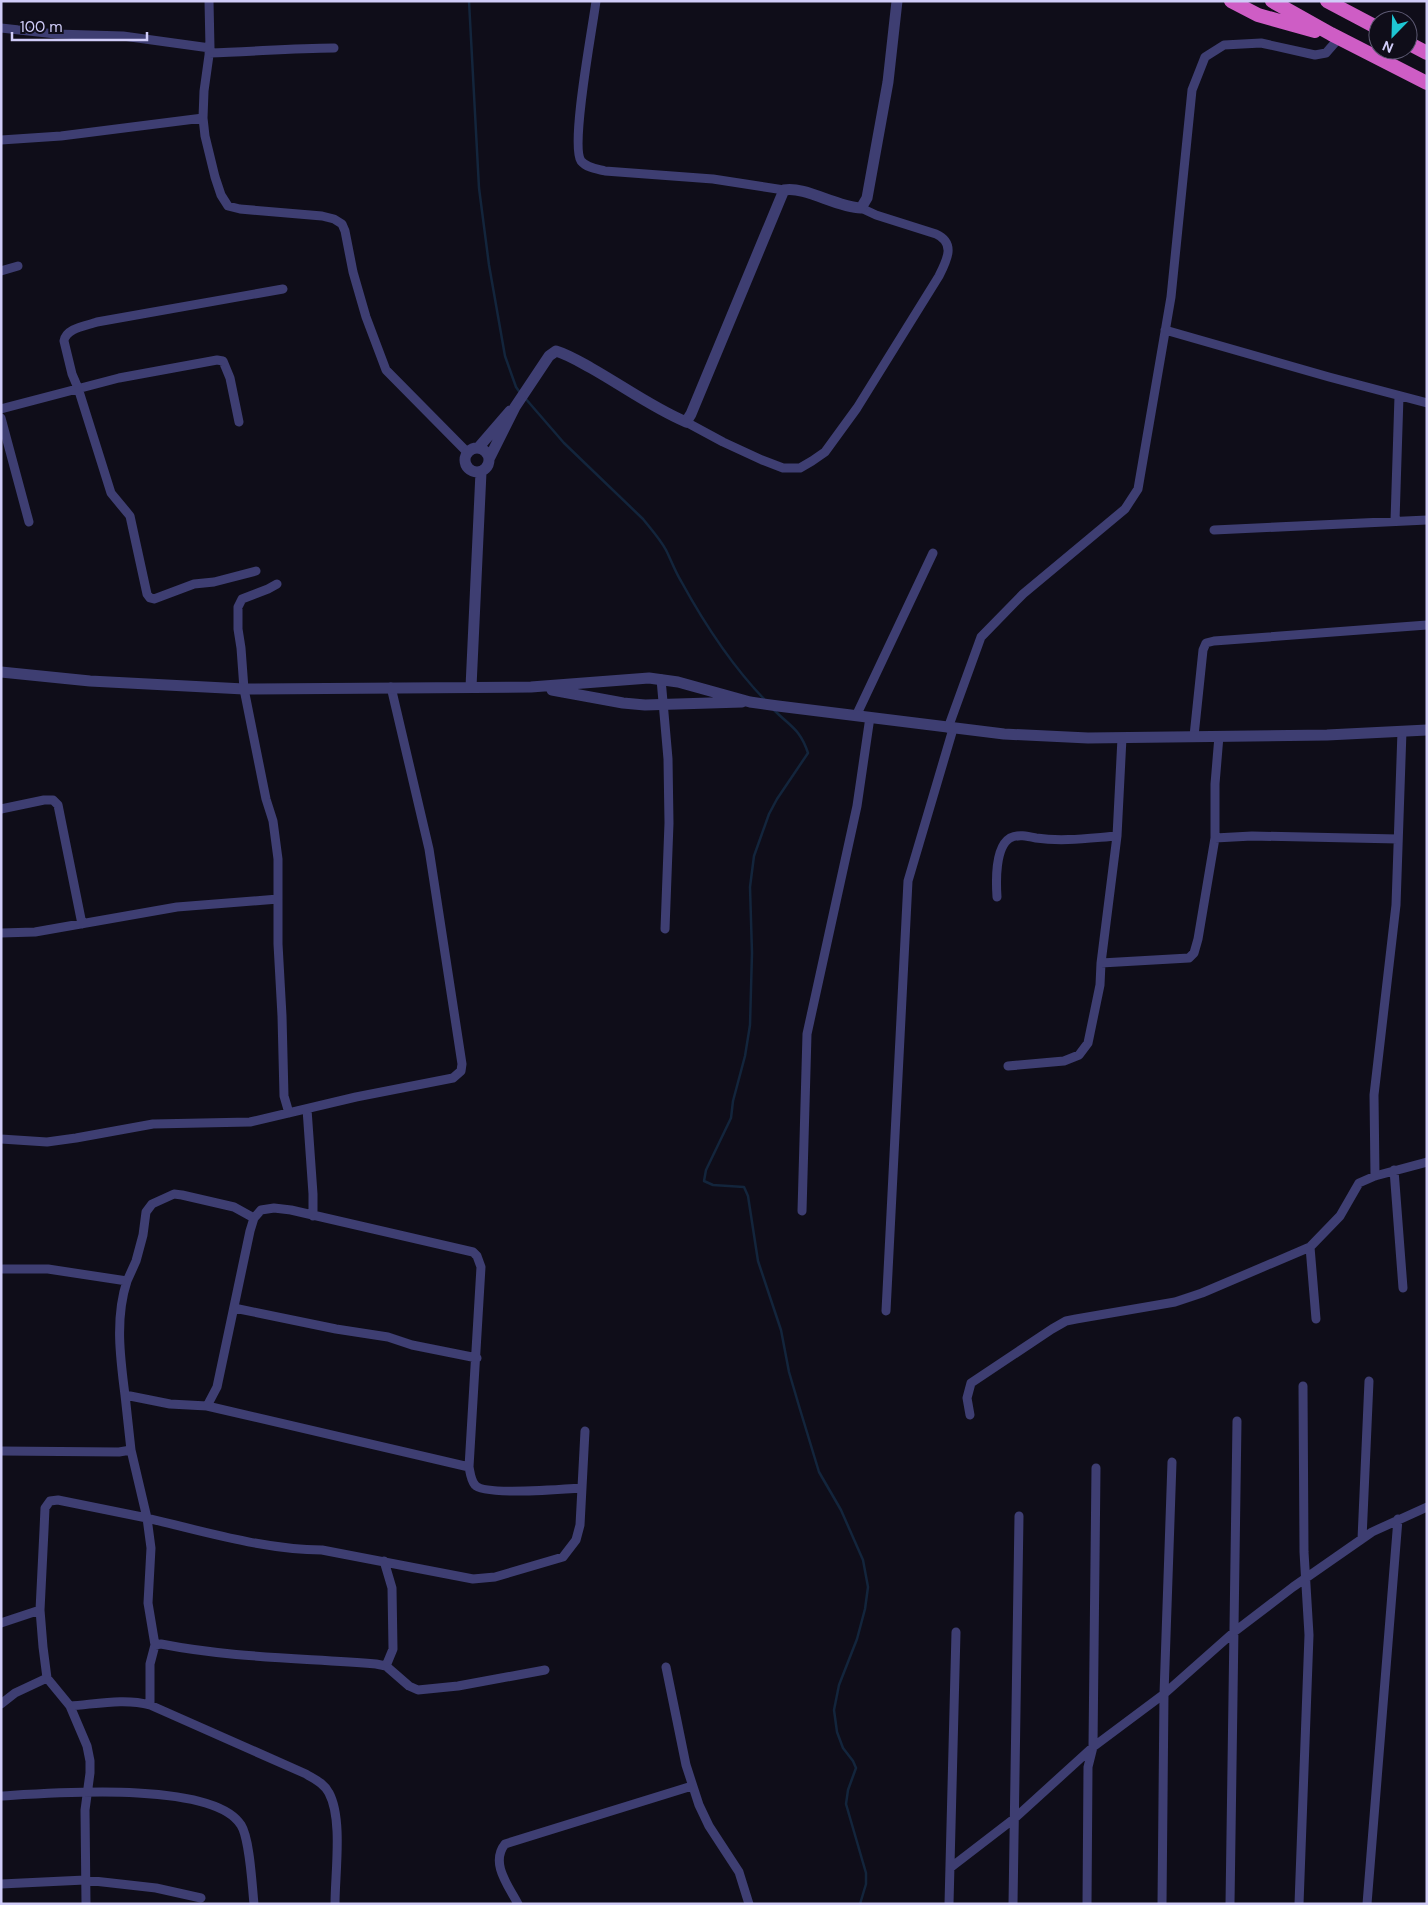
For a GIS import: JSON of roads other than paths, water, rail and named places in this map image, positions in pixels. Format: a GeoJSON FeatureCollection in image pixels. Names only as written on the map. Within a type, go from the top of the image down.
{"type":"FeatureCollection","features":[{"type":"Feature","properties":{"kind":"highway"},"geometry":{"type":"LineString","coordinates":[[1231,1],[1258,15],[1335,36]]}},
{"type":"Feature","properties":{"kind":"highway"},"geometry":{"type":"LineString","coordinates":[[1272,1],[1427,83]]}},
{"type":"Feature","properties":{"kind":"highway"},"geometry":{"type":"LineString","coordinates":[[1327,1],[1368,22]]}},
{"type":"Feature","properties":{"kind":"street"},"geometry":{"type":"LineString","coordinates":[[209,1],[209,50],[203,118],[205,136],[221,195],[228,206],[257,211],[322,216],[334,219],[342,224],[366,317],[386,370],[473,450],[485,450],[490,457]]}},
{"type":"Feature","properties":{"kind":"street"},"geometry":{"type":"LineString","coordinates":[[515,407],[465,460],[467,467],[473,472],[481,472],[488,468],[490,457],[515,407],[549,356],[556,351],[583,363],[656,407],[731,446],[783,468],[800,468],[824,452],[857,408],[939,276],[948,250],[944,238],[936,234],[876,215],[861,208],[848,208],[796,190],[784,190],[713,179],[605,171],[591,168],[582,161],[578,152],[578,130],[596,1]]}},
{"type":"Feature","properties":{"kind":"street"},"geometry":{"type":"LineString","coordinates":[[861,208],[867,198],[888,82],[897,1]]}},
{"type":"Feature","properties":{"kind":"street"},"geometry":{"type":"LineString","coordinates":[[1,28],[56,34],[123,36],[209,50],[262,51],[334,48]]}},
{"type":"Feature","properties":{"kind":"street"},"geometry":{"type":"LineString","coordinates":[[886,1311],[908,881],[950,728],[981,637],[1023,594],[1125,509],[1138,489],[1170,296],[1192,90],[1205,57],[1224,46],[1261,43],[1315,55],[1326,53],[1335,36]]}},
{"type":"Feature","properties":{"kind":"street"},"geometry":{"type":"LineString","coordinates":[[1,140],[60,136],[203,118]]}},
{"type":"Feature","properties":{"kind":"street"},"geometry":{"type":"LineString","coordinates":[[686,422],[784,190]]}},
{"type":"Feature","properties":{"kind":"street"},"geometry":{"type":"LineString","coordinates":[[1,271],[18,266]]}},
{"type":"Feature","properties":{"kind":"street"},"geometry":{"type":"LineString","coordinates":[[256,571],[214,582],[194,584],[154,599],[150,598],[147,594],[130,516],[111,493],[72,374],[64,341],[69,332],[97,322],[283,289]]}},
{"type":"Feature","properties":{"kind":"street"},"geometry":{"type":"LineString","coordinates":[[1165,330],[1427,403]]}},
{"type":"Feature","properties":{"kind":"street"},"geometry":{"type":"LineString","coordinates":[[1,410],[119,378],[217,360],[223,361],[230,378],[239,422]]}},
{"type":"Feature","properties":{"kind":"street"},"geometry":{"type":"LineString","coordinates":[[1395,521],[1399,396]]}},
{"type":"Feature","properties":{"kind":"street"},"geometry":{"type":"LineString","coordinates":[[1,418],[29,522]]}},
{"type":"Feature","properties":{"kind":"street"},"geometry":{"type":"LineString","coordinates":[[472,687],[481,472]]}},
{"type":"Feature","properties":{"kind":"street"},"geometry":{"type":"LineString","coordinates":[[1214,530],[1427,520]]}},
{"type":"Feature","properties":{"kind":"street"},"geometry":{"type":"LineString","coordinates":[[856,716],[933,553]]}},
{"type":"Feature","properties":{"kind":"street"},"geometry":{"type":"LineString","coordinates":[[277,584],[242,599],[238,607],[238,629],[244,689],[272,820],[278,859],[284,1096],[289,1113]]}},
{"type":"Feature","properties":{"kind":"street"},"geometry":{"type":"LineString","coordinates":[[1194,736],[1203,650],[1206,644],[1214,640],[1427,625]]}},
{"type":"Feature","properties":{"kind":"street"},"geometry":{"type":"LineString","coordinates":[[1,672],[90,681],[244,689],[531,686],[634,678],[661,679],[750,702],[1004,734],[1122,738],[1327,735],[1427,730]]}},
{"type":"Feature","properties":{"kind":"street"},"geometry":{"type":"LineString","coordinates":[[661,679],[668,759],[669,823],[664,929]]}},
{"type":"Feature","properties":{"kind":"street"},"geometry":{"type":"LineString","coordinates":[[531,686],[622,703],[664,706],[750,702]]}},
{"type":"Feature","properties":{"kind":"street"},"geometry":{"type":"LineString","coordinates":[[1,1139],[47,1142],[153,1124],[250,1122],[356,1097],[453,1078],[461,1071],[462,1064],[428,849],[391,687]]}},
{"type":"Feature","properties":{"kind":"street"},"geometry":{"type":"LineString","coordinates":[[802,1211],[807,1034],[857,806],[870,717]]}},
{"type":"Feature","properties":{"kind":"street"},"geometry":{"type":"LineString","coordinates":[[1375,1176],[1374,1095],[1396,905],[1402,730]]}},
{"type":"Feature","properties":{"kind":"street"},"geometry":{"type":"LineString","coordinates":[[1101,963],[1189,958],[1194,953],[1215,838],[1215,784],[1219,736]]}},
{"type":"Feature","properties":{"kind":"street"},"geometry":{"type":"LineString","coordinates":[[1008,1066],[1064,1062],[1079,1055],[1088,1043],[1100,985],[1101,963],[1117,836],[1122,738]]}},
{"type":"Feature","properties":{"kind":"street"},"geometry":{"type":"LineString","coordinates":[[1,809],[44,800],[53,800],[58,805],[82,924]]}},
{"type":"Feature","properties":{"kind":"street"},"geometry":{"type":"LineString","coordinates":[[997,897],[996,877],[1002,848],[1009,839],[1021,835],[1048,840],[1076,840],[1117,836]]}},
{"type":"Feature","properties":{"kind":"street"},"geometry":{"type":"LineString","coordinates":[[1215,838],[1252,836],[1398,839]]}},
{"type":"Feature","properties":{"kind":"street"},"geometry":{"type":"LineString","coordinates":[[1,933],[35,932],[177,906],[278,899]]}},
{"type":"Feature","properties":{"kind":"street"},"geometry":{"type":"LineString","coordinates":[[307,1109],[313,1194],[312,1216]]}},
{"type":"Feature","properties":{"kind":"street"},"geometry":{"type":"LineString","coordinates":[[970,1416],[966,1398],[971,1382],[1066,1322],[1175,1302],[1202,1293],[1310,1247],[1340,1216],[1359,1183],[1394,1170],[1427,1162]]}},
{"type":"Feature","properties":{"kind":"street"},"geometry":{"type":"LineString","coordinates":[[1394,1170],[1402,1288]]}},
{"type":"Feature","properties":{"kind":"street"},"geometry":{"type":"LineString","coordinates":[[150,1705],[150,1664],[156,1645],[148,1603],[151,1548],[147,1518],[131,1450],[119,1342],[123,1296],[136,1261],[143,1235],[146,1212],[152,1204],[174,1194],[182,1195],[234,1207],[254,1218]]}},
{"type":"Feature","properties":{"kind":"street"},"geometry":{"type":"LineString","coordinates":[[207,1406],[217,1387],[254,1218],[261,1210],[274,1208],[312,1216],[473,1252],[477,1256],[481,1267],[469,1466],[473,1483],[487,1490],[521,1491],[582,1488]]}},
{"type":"Feature","properties":{"kind":"street"},"geometry":{"type":"LineString","coordinates":[[1310,1247],[1316,1319]]}},
{"type":"Feature","properties":{"kind":"street"},"geometry":{"type":"LineString","coordinates":[[1,1269],[48,1269],[127,1281]]}},
{"type":"Feature","properties":{"kind":"street"},"geometry":{"type":"LineString","coordinates":[[234,1308],[336,1329],[388,1337],[412,1345],[477,1358]]}},
{"type":"Feature","properties":{"kind":"street"},"geometry":{"type":"LineString","coordinates":[[1362,1539],[1369,1381]]}},
{"type":"Feature","properties":{"kind":"street"},"geometry":{"type":"LineString","coordinates":[[1299,1904],[1310,1635],[1304,1552],[1303,1386]]}},
{"type":"Feature","properties":{"kind":"street"},"geometry":{"type":"LineString","coordinates":[[125,1395],[170,1404],[207,1406],[469,1466]]}},
{"type":"Feature","properties":{"kind":"street"},"geometry":{"type":"LineString","coordinates":[[1230,1904],[1237,1420]]}},
{"type":"Feature","properties":{"kind":"street"},"geometry":{"type":"LineString","coordinates":[[86,1904],[85,1810],[90,1761],[87,1746],[70,1706],[47,1678],[40,1610],[45,1508],[50,1501],[58,1500],[298,1550],[322,1550],[473,1579],[496,1577],[552,1562],[563,1557],[576,1540],[580,1525],[585,1431]]}},
{"type":"Feature","properties":{"kind":"street"},"geometry":{"type":"LineString","coordinates":[[1,1451],[131,1450]]}},
{"type":"Feature","properties":{"kind":"street"},"geometry":{"type":"LineString","coordinates":[[1162,1904],[1164,1694],[1172,1462]]}},
{"type":"Feature","properties":{"kind":"street"},"geometry":{"type":"LineString","coordinates":[[1087,1904],[1088,1767],[1093,1747],[1096,1468]]}},
{"type":"Feature","properties":{"kind":"street"},"geometry":{"type":"LineString","coordinates":[[950,1868],[1015,1818],[1093,1747],[1164,1694],[1234,1632],[1306,1577],[1362,1539],[1398,1518],[1427,1506]]}},
{"type":"Feature","properties":{"kind":"street"},"geometry":{"type":"LineString","coordinates":[[1013,1904],[1019,1516]]}},
{"type":"Feature","properties":{"kind":"street"},"geometry":{"type":"LineString","coordinates":[[1366,1904],[1398,1518]]}},
{"type":"Feature","properties":{"kind":"street"},"geometry":{"type":"LineString","coordinates":[[384,1561],[392,1588],[393,1649],[386,1666]]}},
{"type":"Feature","properties":{"kind":"street"},"geometry":{"type":"LineString","coordinates":[[1,1623],[40,1610]]}},
{"type":"Feature","properties":{"kind":"street"},"geometry":{"type":"LineString","coordinates":[[949,1904],[956,1632]]}},
{"type":"Feature","properties":{"kind":"street"},"geometry":{"type":"LineString","coordinates":[[156,1645],[258,1658],[386,1666],[409,1686],[418,1690],[458,1686],[545,1670]]}},
{"type":"Feature","properties":{"kind":"street"},"geometry":{"type":"LineString","coordinates":[[666,1667],[692,1786],[709,1826],[739,1872],[749,1904]]}},
{"type":"Feature","properties":{"kind":"street"},"geometry":{"type":"LineString","coordinates":[[1,1704],[16,1693],[47,1678]]}},
{"type":"Feature","properties":{"kind":"street"},"geometry":{"type":"LineString","coordinates":[[70,1706],[123,1702],[138,1702],[150,1705],[306,1774],[323,1784],[329,1792],[335,1807],[335,1904]]}},
{"type":"Feature","properties":{"kind":"street"},"geometry":{"type":"LineString","coordinates":[[518,1904],[501,1872],[498,1855],[505,1844],[692,1786]]}},
{"type":"Feature","properties":{"kind":"street"},"geometry":{"type":"LineString","coordinates":[[1,1796],[87,1791],[185,1798],[216,1806],[231,1814],[241,1824],[247,1838],[254,1904]]}},
{"type":"Feature","properties":{"kind":"street"},"geometry":{"type":"LineString","coordinates":[[1,1884],[85,1880],[156,1888],[201,1898]]}},
{"type":"Feature","properties":{"kind":"waterway"},"geometry":{"type":"LineString","coordinates":[[469,1],[479,188],[489,265],[505,356],[516,387],[521,394]]}},
{"type":"Feature","properties":{"kind":"waterway"},"geometry":{"type":"LineString","coordinates":[[525,398],[564,443],[643,519],[655,534],[666,550],[690,597],[709,628],[741,673],[765,700]]}},
{"type":"Feature","properties":{"kind":"waterway"},"geometry":{"type":"LineString","coordinates":[[774,710],[798,733],[808,753],[769,814],[754,856],[750,887],[752,953],[750,1025],[731,1118],[706,1170],[704,1181],[713,1185],[744,1187],[748,1196],[758,1261],[781,1330],[789,1372],[819,1472],[841,1510],[863,1560],[868,1587],[865,1609],[857,1639],[839,1685],[834,1710],[837,1732],[843,1748],[856,1768],[848,1790],[846,1804],[866,1873],[866,1884],[860,1904]]}}]}
